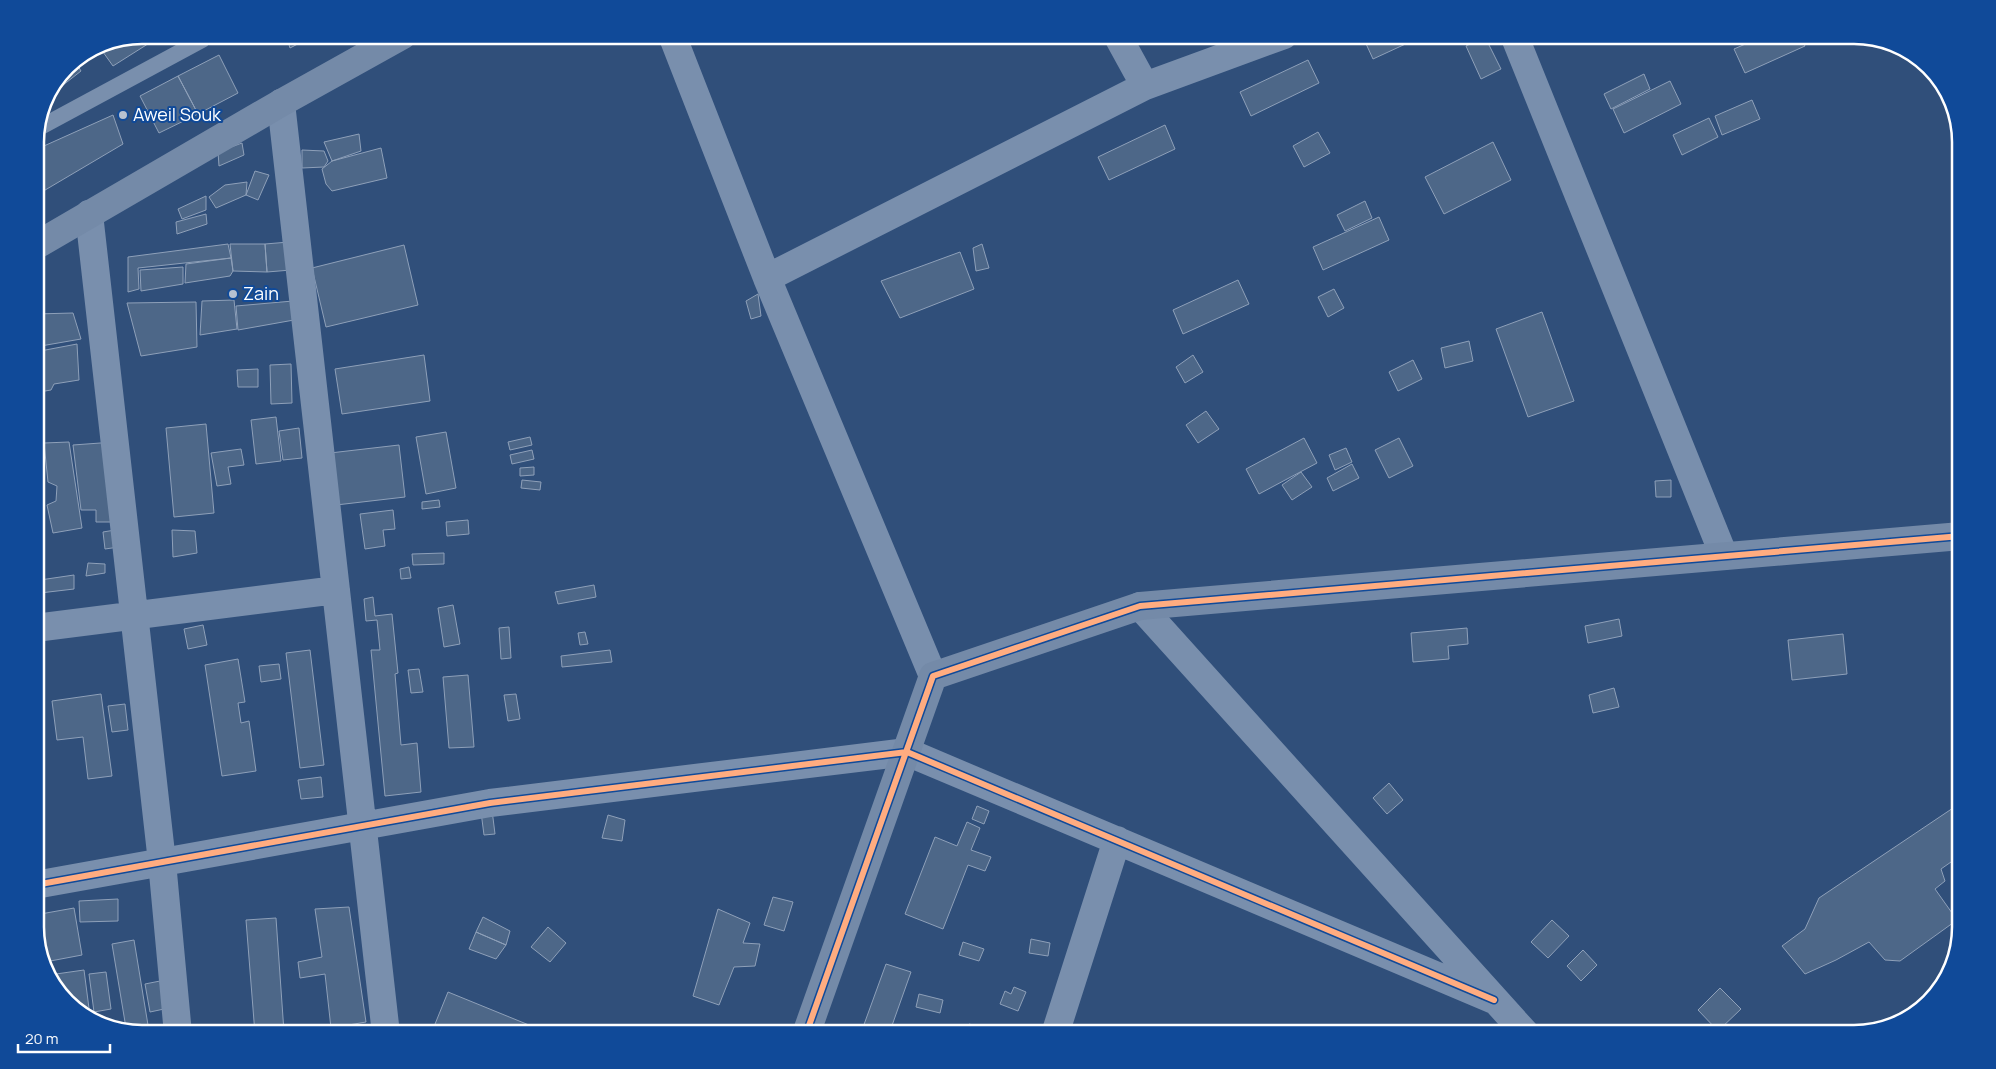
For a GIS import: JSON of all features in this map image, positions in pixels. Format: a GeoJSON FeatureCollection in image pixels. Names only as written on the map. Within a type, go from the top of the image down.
{"type":"FeatureCollection","features":[{"type":"Feature","properties":{"kind":"street"},"geometry":{"type":"LineString","coordinates":[[44,241],[280,103],[370,44]]}},
{"type":"Feature","properties":{"kind":"street"},"geometry":{"type":"LineString","coordinates":[[676,44],[767,278],[933,676],[809,1025]]}},
{"type":"Feature","properties":{"kind":"street"},"geometry":{"type":"LineString","coordinates":[[1122,44],[1145,86]]}},
{"type":"Feature","properties":{"kind":"street"},"geometry":{"type":"LineString","coordinates":[[767,278],[1145,86],[1259,44]]}},
{"type":"Feature","properties":{"kind":"street"},"geometry":{"type":"LineString","coordinates":[[1518,44],[1724,556]]}},
{"type":"Feature","properties":{"kind":"street"},"geometry":{"type":"LineString","coordinates":[[280,103],[385,1025]]}},
{"type":"Feature","properties":{"kind":"street"},"geometry":{"type":"LineString","coordinates":[[89,214],[162,862],[177,1025]]}},
{"type":"Feature","properties":{"kind":"street"},"geometry":{"type":"LineString","coordinates":[[933,676],[1140,606],[1952,537]]}},
{"type":"Feature","properties":{"kind":"street"},"geometry":{"type":"LineString","coordinates":[[44,627],[336,590]]}},
{"type":"Feature","properties":{"kind":"street"},"geometry":{"type":"LineString","coordinates":[[1140,606],[1518,1025]]}},
{"type":"Feature","properties":{"kind":"street"},"geometry":{"type":"LineString","coordinates":[[44,884],[490,803],[907,752],[1494,1000]]}},
{"type":"Feature","properties":{"kind":"street"},"geometry":{"type":"LineString","coordinates":[[1058,1025],[1117,840]]}},
{"type":"Feature","properties":{"kind":"lane"},"geometry":{"type":"LineString","coordinates":[[46,124],[195,44]]}},
{"type":"Feature","properties":{"kind":"building"},"geometry":{"type":"Polygon","coordinates":[[[148,44],[113,66],[103,52],[123,46],[148,44]]]}},
{"type":"Feature","properties":{"kind":"building"},"geometry":{"type":"Polygon","coordinates":[[[289,44],[298,44],[290,48],[289,44]]]}},
{"type":"Feature","properties":{"kind":"building"},"geometry":{"type":"Polygon","coordinates":[[[1366,44],[1406,44],[1373,59],[1366,44]]]}},
{"type":"Feature","properties":{"kind":"building"},"geometry":{"type":"Polygon","coordinates":[[[1470,44],[1488,44],[1501,69],[1481,79],[1466,46],[1470,44]]]}},
{"type":"Feature","properties":{"kind":"building"},"geometry":{"type":"Polygon","coordinates":[[[1745,44],[1804,44],[1805,46],[1745,73],[1734,49],[1745,44]]]}},
{"type":"Feature","properties":{"kind":"building"},"geometry":{"type":"Polygon","coordinates":[[[219,55],[238,93],[198,114],[178,76],[219,55]]]}},
{"type":"Feature","properties":{"kind":"building"},"geometry":{"type":"Polygon","coordinates":[[[1308,60],[1319,83],[1251,116],[1240,92],[1308,60]]]}},
{"type":"Feature","properties":{"kind":"building"},"geometry":{"type":"Polygon","coordinates":[[[78,67],[81,71],[60,88],[78,67]]]}},
{"type":"Feature","properties":{"kind":"building"},"geometry":{"type":"Polygon","coordinates":[[[1644,74],[1650,89],[1611,109],[1604,94],[1644,74]]]}},
{"type":"Feature","properties":{"kind":"building"},"geometry":{"type":"Polygon","coordinates":[[[178,76],[198,114],[159,133],[140,96],[178,76]]]}},
{"type":"Feature","properties":{"kind":"building"},"geometry":{"type":"Polygon","coordinates":[[[1670,81],[1681,104],[1624,133],[1613,109],[1670,81]]]}},
{"type":"Feature","properties":{"kind":"building"},"geometry":{"type":"Polygon","coordinates":[[[1752,100],[1760,119],[1722,135],[1715,116],[1752,100]]]}},
{"type":"Feature","properties":{"kind":"building"},"geometry":{"type":"Polygon","coordinates":[[[113,115],[123,144],[44,191],[44,146],[113,115]]]}},
{"type":"Feature","properties":{"kind":"building"},"geometry":{"type":"Polygon","coordinates":[[[1709,118],[1718,137],[1682,155],[1673,135],[1709,118]]]}},
{"type":"Feature","properties":{"kind":"building"},"geometry":{"type":"Polygon","coordinates":[[[1165,125],[1175,149],[1109,180],[1098,157],[1165,125]]]}},
{"type":"Feature","properties":{"kind":"building"},"geometry":{"type":"Polygon","coordinates":[[[1318,132],[1330,153],[1304,167],[1293,146],[1318,132]]]}},
{"type":"Feature","properties":{"kind":"building"},"geometry":{"type":"Polygon","coordinates":[[[359,134],[361,151],[332,161],[324,142],[359,134]]]}},
{"type":"Feature","properties":{"kind":"building"},"geometry":{"type":"Polygon","coordinates":[[[1493,142],[1511,180],[1444,214],[1425,177],[1493,142]]]}},
{"type":"Feature","properties":{"kind":"building"},"geometry":{"type":"Polygon","coordinates":[[[242,143],[244,155],[219,166],[218,152],[242,143]]]}},
{"type":"Feature","properties":{"kind":"building"},"geometry":{"type":"Polygon","coordinates":[[[381,148],[387,178],[332,191],[326,184],[322,169],[332,161],[381,148]]]}},
{"type":"Feature","properties":{"kind":"building"},"geometry":{"type":"Polygon","coordinates":[[[302,150],[324,151],[328,161],[324,167],[302,168],[302,150]]]}},
{"type":"Feature","properties":{"kind":"building"},"geometry":{"type":"Polygon","coordinates":[[[255,171],[269,175],[258,200],[246,195],[255,171]]]}},
{"type":"Feature","properties":{"kind":"building"},"geometry":{"type":"Polygon","coordinates":[[[247,182],[246,195],[216,208],[209,197],[225,185],[247,182]]]}},
{"type":"Feature","properties":{"kind":"building"},"geometry":{"type":"Polygon","coordinates":[[[206,196],[206,210],[182,219],[178,209],[206,196]]]}},
{"type":"Feature","properties":{"kind":"building"},"geometry":{"type":"Polygon","coordinates":[[[1365,201],[1372,218],[1345,231],[1337,215],[1365,201]]]}},
{"type":"Feature","properties":{"kind":"building"},"geometry":{"type":"Polygon","coordinates":[[[206,214],[207,224],[177,234],[176,222],[206,214]]]}},
{"type":"Feature","properties":{"kind":"building"},"geometry":{"type":"Polygon","coordinates":[[[1379,217],[1389,240],[1323,270],[1313,247],[1379,217]]]}},
{"type":"Feature","properties":{"kind":"building"},"geometry":{"type":"Polygon","coordinates":[[[289,242],[291,270],[267,272],[265,244],[289,242]]]}},
{"type":"Feature","properties":{"kind":"building"},"geometry":{"type":"Polygon","coordinates":[[[228,244],[231,258],[138,268],[139,289],[128,292],[128,257],[228,244]]]}},
{"type":"Feature","properties":{"kind":"building"},"geometry":{"type":"Polygon","coordinates":[[[230,244],[265,244],[267,272],[233,271],[230,244]]]}},
{"type":"Feature","properties":{"kind":"building"},"geometry":{"type":"Polygon","coordinates":[[[982,244],[989,268],[976,271],[973,248],[982,244]]]}},
{"type":"Feature","properties":{"kind":"building"},"geometry":{"type":"Polygon","coordinates":[[[404,245],[418,305],[326,327],[312,268],[404,245]]]}},
{"type":"Feature","properties":{"kind":"building"},"geometry":{"type":"Polygon","coordinates":[[[960,252],[974,289],[900,318],[881,281],[960,252]]]}},
{"type":"Feature","properties":{"kind":"building"},"geometry":{"type":"Polygon","coordinates":[[[231,258],[233,271],[230,276],[185,283],[186,264],[231,258]]]}},
{"type":"Feature","properties":{"kind":"building"},"geometry":{"type":"Polygon","coordinates":[[[183,267],[183,284],[141,291],[140,270],[183,267]]]}},
{"type":"Feature","properties":{"kind":"building"},"geometry":{"type":"Polygon","coordinates":[[[1238,280],[1249,304],[1183,334],[1173,310],[1238,280]]]}},
{"type":"Feature","properties":{"kind":"building"},"geometry":{"type":"Polygon","coordinates":[[[1334,289],[1344,308],[1328,317],[1318,297],[1334,289]]]}},
{"type":"Feature","properties":{"kind":"building"},"geometry":{"type":"Polygon","coordinates":[[[758,294],[761,316],[751,319],[746,301],[758,294]]]}},
{"type":"Feature","properties":{"kind":"building"},"geometry":{"type":"Polygon","coordinates":[[[234,300],[237,329],[200,335],[202,301],[234,300]]]}},
{"type":"Feature","properties":{"kind":"building"},"geometry":{"type":"Polygon","coordinates":[[[293,301],[294,320],[238,330],[236,306],[293,301]]]}},
{"type":"Feature","properties":{"kind":"building"},"geometry":{"type":"Polygon","coordinates":[[[196,302],[197,347],[141,356],[127,303],[196,302]]]}},
{"type":"Feature","properties":{"kind":"building"},"geometry":{"type":"Polygon","coordinates":[[[1542,312],[1574,401],[1528,417],[1496,329],[1542,312]]]}},
{"type":"Feature","properties":{"kind":"building"},"geometry":{"type":"Polygon","coordinates":[[[73,313],[81,339],[44,345],[44,314],[73,313]]]}},
{"type":"Feature","properties":{"kind":"building"},"geometry":{"type":"Polygon","coordinates":[[[1469,341],[1473,361],[1445,368],[1441,348],[1469,341]]]}},
{"type":"Feature","properties":{"kind":"building"},"geometry":{"type":"Polygon","coordinates":[[[77,344],[79,380],[54,384],[51,390],[44,391],[44,350],[77,344]]]}},
{"type":"Feature","properties":{"kind":"building"},"geometry":{"type":"Polygon","coordinates":[[[424,355],[430,401],[342,414],[335,369],[424,355]]]}},
{"type":"Feature","properties":{"kind":"building"},"geometry":{"type":"Polygon","coordinates":[[[1193,355],[1203,372],[1185,383],[1176,367],[1193,355]]]}},
{"type":"Feature","properties":{"kind":"building"},"geometry":{"type":"Polygon","coordinates":[[[1413,360],[1422,379],[1398,391],[1389,372],[1413,360]]]}},
{"type":"Feature","properties":{"kind":"building"},"geometry":{"type":"Polygon","coordinates":[[[291,364],[292,403],[271,404],[270,365],[291,364]]]}},
{"type":"Feature","properties":{"kind":"building"},"geometry":{"type":"Polygon","coordinates":[[[258,369],[258,387],[238,387],[237,370],[258,369]]]}},
{"type":"Feature","properties":{"kind":"building"},"geometry":{"type":"Polygon","coordinates":[[[1206,411],[1219,429],[1198,443],[1186,425],[1206,411]]]}},
{"type":"Feature","properties":{"kind":"building"},"geometry":{"type":"Polygon","coordinates":[[[276,417],[281,461],[256,464],[251,420],[276,417]]]}},
{"type":"Feature","properties":{"kind":"building"},"geometry":{"type":"Polygon","coordinates":[[[206,424],[214,513],[174,517],[166,428],[206,424]]]}},
{"type":"Feature","properties":{"kind":"building"},"geometry":{"type":"Polygon","coordinates":[[[299,428],[302,458],[283,460],[279,431],[299,428]]]}},
{"type":"Feature","properties":{"kind":"building"},"geometry":{"type":"Polygon","coordinates":[[[446,432],[456,488],[426,494],[416,437],[446,432]]]}},
{"type":"Feature","properties":{"kind":"building"},"geometry":{"type":"Polygon","coordinates":[[[530,437],[532,445],[510,450],[508,442],[530,437]]]}},
{"type":"Feature","properties":{"kind":"building"},"geometry":{"type":"Polygon","coordinates":[[[1304,438],[1317,463],[1259,494],[1246,469],[1304,438]]]}},
{"type":"Feature","properties":{"kind":"building"},"geometry":{"type":"Polygon","coordinates":[[[1399,438],[1413,466],[1389,478],[1375,450],[1399,438]]]}},
{"type":"Feature","properties":{"kind":"building"},"geometry":{"type":"Polygon","coordinates":[[[69,442],[82,528],[53,533],[47,505],[56,501],[57,486],[48,482],[44,443],[69,442]]]}},
{"type":"Feature","properties":{"kind":"building"},"geometry":{"type":"Polygon","coordinates":[[[114,442],[122,522],[96,522],[96,510],[81,510],[73,445],[114,442]]]}},
{"type":"Feature","properties":{"kind":"building"},"geometry":{"type":"Polygon","coordinates":[[[399,445],[405,497],[336,505],[330,453],[399,445]]]}},
{"type":"Feature","properties":{"kind":"building"},"geometry":{"type":"Polygon","coordinates":[[[1346,448],[1352,462],[1335,470],[1329,455],[1346,448]]]}},
{"type":"Feature","properties":{"kind":"building"},"geometry":{"type":"Polygon","coordinates":[[[241,449],[244,465],[228,467],[231,484],[217,486],[211,453],[241,449]]]}},
{"type":"Feature","properties":{"kind":"building"},"geometry":{"type":"Polygon","coordinates":[[[532,450],[534,459],[512,464],[510,455],[532,450]]]}},
{"type":"Feature","properties":{"kind":"building"},"geometry":{"type":"Polygon","coordinates":[[[1352,464],[1359,478],[1333,491],[1327,478],[1352,464]]]}},
{"type":"Feature","properties":{"kind":"building"},"geometry":{"type":"Polygon","coordinates":[[[534,467],[534,475],[520,476],[520,468],[534,467]]]}},
{"type":"Feature","properties":{"kind":"building"},"geometry":{"type":"Polygon","coordinates":[[[1301,472],[1312,487],[1292,500],[1282,485],[1301,472]]]}},
{"type":"Feature","properties":{"kind":"building"},"geometry":{"type":"Polygon","coordinates":[[[522,480],[541,482],[540,490],[521,488],[522,480]]]}},
{"type":"Feature","properties":{"kind":"building"},"geometry":{"type":"Polygon","coordinates":[[[1671,480],[1671,497],[1656,497],[1655,481],[1671,480]]]}},
{"type":"Feature","properties":{"kind":"building"},"geometry":{"type":"Polygon","coordinates":[[[439,500],[440,507],[422,509],[422,502],[439,500]]]}},
{"type":"Feature","properties":{"kind":"building"},"geometry":{"type":"Polygon","coordinates":[[[393,510],[395,529],[383,530],[385,546],[365,549],[360,514],[393,510]]]}},
{"type":"Feature","properties":{"kind":"building"},"geometry":{"type":"Polygon","coordinates":[[[468,520],[469,534],[447,536],[446,522],[468,520]]]}},
{"type":"Feature","properties":{"kind":"building"},"geometry":{"type":"Polygon","coordinates":[[[115,530],[119,547],[105,549],[103,532],[115,530]]]}},
{"type":"Feature","properties":{"kind":"building"},"geometry":{"type":"Polygon","coordinates":[[[172,530],[195,531],[197,553],[173,557],[172,530]]]}},
{"type":"Feature","properties":{"kind":"building"},"geometry":{"type":"Polygon","coordinates":[[[444,553],[444,564],[413,565],[412,554],[444,553]]]}},
{"type":"Feature","properties":{"kind":"building"},"geometry":{"type":"Polygon","coordinates":[[[88,563],[105,564],[105,573],[86,576],[88,563]]]}},
{"type":"Feature","properties":{"kind":"building"},"geometry":{"type":"Polygon","coordinates":[[[409,567],[411,578],[401,579],[400,569],[409,567]]]}},
{"type":"Feature","properties":{"kind":"building"},"geometry":{"type":"Polygon","coordinates":[[[74,575],[74,589],[44,593],[44,579],[74,575]]]}},
{"type":"Feature","properties":{"kind":"building"},"geometry":{"type":"Polygon","coordinates":[[[594,585],[596,597],[558,604],[555,592],[594,585]]]}},
{"type":"Feature","properties":{"kind":"building"},"geometry":{"type":"Polygon","coordinates":[[[373,597],[375,616],[392,614],[398,673],[395,674],[401,745],[417,743],[421,792],[385,796],[371,650],[380,650],[377,620],[366,621],[364,599],[373,597]]]}},
{"type":"Feature","properties":{"kind":"building"},"geometry":{"type":"Polygon","coordinates":[[[453,605],[460,644],[444,647],[438,608],[453,605]]]}},
{"type":"Feature","properties":{"kind":"building"},"geometry":{"type":"Polygon","coordinates":[[[1619,619],[1622,636],[1588,643],[1585,626],[1619,619]]]}},
{"type":"Feature","properties":{"kind":"building"},"geometry":{"type":"Polygon","coordinates":[[[203,625],[207,645],[188,649],[184,629],[203,625]]]}},
{"type":"Feature","properties":{"kind":"building"},"geometry":{"type":"Polygon","coordinates":[[[509,627],[511,658],[501,659],[499,628],[509,627]]]}},
{"type":"Feature","properties":{"kind":"building"},"geometry":{"type":"Polygon","coordinates":[[[1467,628],[1468,644],[1448,646],[1449,659],[1413,662],[1411,633],[1467,628]]]}},
{"type":"Feature","properties":{"kind":"building"},"geometry":{"type":"Polygon","coordinates":[[[585,632],[588,644],[580,645],[578,633],[585,632]]]}},
{"type":"Feature","properties":{"kind":"building"},"geometry":{"type":"Polygon","coordinates":[[[1843,634],[1847,674],[1792,680],[1788,640],[1843,634]]]}},
{"type":"Feature","properties":{"kind":"building"},"geometry":{"type":"Polygon","coordinates":[[[310,650],[324,765],[300,768],[286,653],[310,650]]]}},
{"type":"Feature","properties":{"kind":"building"},"geometry":{"type":"Polygon","coordinates":[[[610,650],[612,662],[562,667],[561,656],[610,650]]]}},
{"type":"Feature","properties":{"kind":"building"},"geometry":{"type":"Polygon","coordinates":[[[238,659],[245,702],[238,703],[241,723],[249,721],[256,771],[222,776],[205,665],[238,659]]]}},
{"type":"Feature","properties":{"kind":"building"},"geometry":{"type":"Polygon","coordinates":[[[279,664],[281,679],[261,682],[259,666],[279,664]]]}},
{"type":"Feature","properties":{"kind":"building"},"geometry":{"type":"Polygon","coordinates":[[[419,669],[423,692],[411,693],[408,670],[419,669]]]}},
{"type":"Feature","properties":{"kind":"building"},"geometry":{"type":"Polygon","coordinates":[[[468,675],[474,747],[449,748],[443,677],[468,675]]]}},
{"type":"Feature","properties":{"kind":"building"},"geometry":{"type":"Polygon","coordinates":[[[1614,688],[1619,707],[1593,713],[1589,695],[1614,688]]]}},
{"type":"Feature","properties":{"kind":"building"},"geometry":{"type":"Polygon","coordinates":[[[101,694],[112,776],[88,779],[83,737],[57,740],[52,701],[101,694]]]}},
{"type":"Feature","properties":{"kind":"building"},"geometry":{"type":"Polygon","coordinates":[[[516,694],[520,719],[508,721],[504,695],[516,694]]]}},
{"type":"Feature","properties":{"kind":"building"},"geometry":{"type":"Polygon","coordinates":[[[125,704],[128,730],[112,732],[108,706],[125,704]]]}},
{"type":"Feature","properties":{"kind":"building"},"geometry":{"type":"Polygon","coordinates":[[[321,777],[323,797],[301,799],[298,780],[321,777]]]}},
{"type":"Feature","properties":{"kind":"building"},"geometry":{"type":"Polygon","coordinates":[[[1389,783],[1403,800],[1387,814],[1373,798],[1389,783]]]}},
{"type":"Feature","properties":{"kind":"building"},"geometry":{"type":"Polygon","coordinates":[[[977,806],[989,811],[984,824],[972,819],[977,806]]]}},
{"type":"Feature","properties":{"kind":"building"},"geometry":{"type":"Polygon","coordinates":[[[1952,809],[1952,861],[1941,869],[1945,881],[1935,889],[1952,913],[1952,924],[1900,961],[1885,960],[1869,942],[1805,974],[1782,946],[1805,929],[1819,898],[1952,809]]]}},
{"type":"Feature","properties":{"kind":"building"},"geometry":{"type":"Polygon","coordinates":[[[492,810],[495,834],[484,835],[481,812],[492,810]]]}},
{"type":"Feature","properties":{"kind":"building"},"geometry":{"type":"Polygon","coordinates":[[[608,815],[625,820],[622,841],[602,838],[608,815]]]}},
{"type":"Feature","properties":{"kind":"building"},"geometry":{"type":"Polygon","coordinates":[[[967,822],[980,828],[971,850],[991,857],[985,871],[968,865],[943,929],[905,914],[935,837],[957,846],[967,822]]]}},
{"type":"Feature","properties":{"kind":"building"},"geometry":{"type":"Polygon","coordinates":[[[773,897],[793,902],[784,931],[764,925],[773,897]]]}},
{"type":"Feature","properties":{"kind":"building"},"geometry":{"type":"Polygon","coordinates":[[[118,899],[118,921],[80,922],[79,901],[118,899]]]}},
{"type":"Feature","properties":{"kind":"building"},"geometry":{"type":"Polygon","coordinates":[[[349,907],[366,1022],[348,1025],[331,1025],[325,974],[300,978],[298,962],[322,957],[315,909],[349,907]]]}},
{"type":"Feature","properties":{"kind":"building"},"geometry":{"type":"Polygon","coordinates":[[[74,908],[82,955],[50,961],[44,934],[44,913],[74,908]]]}},
{"type":"Feature","properties":{"kind":"building"},"geometry":{"type":"Polygon","coordinates":[[[718,909],[750,923],[743,943],[760,944],[755,966],[734,967],[719,1005],[693,996],[718,909]]]}},
{"type":"Feature","properties":{"kind":"building"},"geometry":{"type":"Polygon","coordinates":[[[483,917],[510,931],[506,945],[476,932],[483,917]]]}},
{"type":"Feature","properties":{"kind":"building"},"geometry":{"type":"Polygon","coordinates":[[[276,918],[284,1025],[254,1025],[246,920],[276,918]]]}},
{"type":"Feature","properties":{"kind":"building"},"geometry":{"type":"Polygon","coordinates":[[[1552,920],[1569,936],[1548,958],[1531,942],[1552,920]]]}},
{"type":"Feature","properties":{"kind":"building"},"geometry":{"type":"Polygon","coordinates":[[[548,927],[566,943],[550,962],[531,947],[548,927]]]}},
{"type":"Feature","properties":{"kind":"building"},"geometry":{"type":"Polygon","coordinates":[[[476,932],[506,945],[496,959],[469,949],[476,932]]]}},
{"type":"Feature","properties":{"kind":"building"},"geometry":{"type":"Polygon","coordinates":[[[1031,939],[1050,943],[1048,956],[1029,953],[1031,939]]]}},
{"type":"Feature","properties":{"kind":"building"},"geometry":{"type":"Polygon","coordinates":[[[134,940],[148,1025],[125,1023],[112,944],[134,940]]]}},
{"type":"Feature","properties":{"kind":"building"},"geometry":{"type":"Polygon","coordinates":[[[963,942],[984,949],[979,961],[959,955],[963,942]]]}},
{"type":"Feature","properties":{"kind":"building"},"geometry":{"type":"Polygon","coordinates":[[[1583,950],[1597,965],[1581,981],[1567,966],[1583,950]]]}},
{"type":"Feature","properties":{"kind":"building"},"geometry":{"type":"Polygon","coordinates":[[[886,964],[911,972],[892,1025],[864,1025],[886,964]]]}},
{"type":"Feature","properties":{"kind":"building"},"geometry":{"type":"Polygon","coordinates":[[[84,970],[89,1010],[68,992],[56,974],[84,970]]]}},
{"type":"Feature","properties":{"kind":"building"},"geometry":{"type":"Polygon","coordinates":[[[106,972],[111,1009],[94,1012],[89,974],[106,972]]]}},
{"type":"Feature","properties":{"kind":"building"},"geometry":{"type":"Polygon","coordinates":[[[160,981],[164,1009],[150,1012],[145,984],[160,981]]]}},
{"type":"Feature","properties":{"kind":"building"},"geometry":{"type":"Polygon","coordinates":[[[1014,987],[1026,992],[1018,1011],[1000,1004],[1005,991],[1011,994],[1014,987]]]}},
{"type":"Feature","properties":{"kind":"building"},"geometry":{"type":"Polygon","coordinates":[[[1720,988],[1741,1009],[1724,1025],[1712,1025],[1698,1010],[1720,988]]]}},
{"type":"Feature","properties":{"kind":"building"},"geometry":{"type":"Polygon","coordinates":[[[448,992],[529,1025],[435,1025],[448,992]]]}},
{"type":"Feature","properties":{"kind":"building"},"geometry":{"type":"Polygon","coordinates":[[[919,994],[943,1000],[940,1013],[916,1007],[919,994]]]}},
{"type":"Feature","properties":{"kind":"cycle path"},"geometry":{"type":"LineString","coordinates":[[809,1025],[933,676],[1140,606],[1952,537]]}},
{"type":"Feature","properties":{"kind":"cycle path"},"geometry":{"type":"LineString","coordinates":[[44,883],[490,803],[907,752],[1494,1000]]}},
{"type":"Feature","properties":{"kind":"place","name":"Aweil Souk"},"geometry":{"type":"Point","coordinates":[123,115]}},
{"type":"Feature","properties":{"kind":"place","name":"Zain"},"geometry":{"type":"Point","coordinates":[233,294]}}]}
